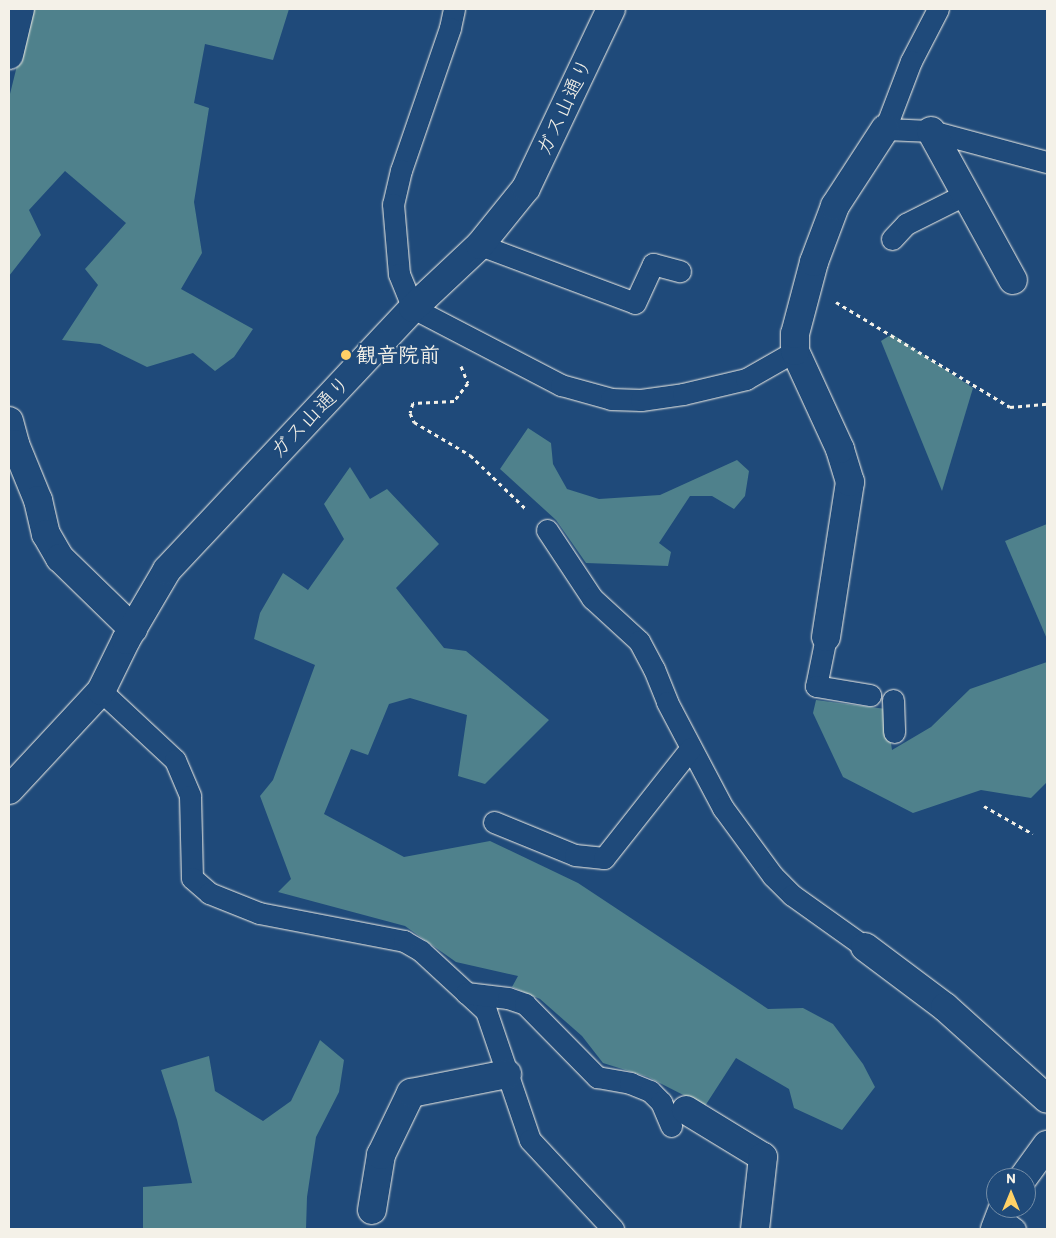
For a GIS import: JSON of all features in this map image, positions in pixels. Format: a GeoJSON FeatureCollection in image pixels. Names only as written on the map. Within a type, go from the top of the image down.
{"type":"FeatureCollection","features":[{"type":"Feature","properties":{"kind":"street"},"geometry":{"type":"LineString","coordinates":[[9,56],[20,9]]}},
{"type":"Feature","properties":{"kind":"street","name":"ガス山通り"},"geometry":{"type":"LineString","coordinates":[[9,790],[101,691],[133,628],[168,570],[413,308],[480,245],[526,188],[610,9]]}},
{"type":"Feature","properties":{"kind":"street"},"geometry":{"type":"LineString","coordinates":[[826,637],[850,482],[840,449],[795,351],[795,334],[808,285],[835,206],[885,129]]}},
{"type":"Feature","properties":{"kind":"street"},"geometry":{"type":"LineString","coordinates":[[931,131],[1013,280]]}},
{"type":"Feature","properties":{"kind":"street"},"geometry":{"type":"LineString","coordinates":[[9,421],[15,444],[38,500],[46,534],[60,558],[133,628]]}},
{"type":"Feature","properties":{"kind":"street"},"geometry":{"type":"LineString","coordinates":[[865,947],[945,1007],[1047,1099]]}},
{"type":"Feature","properties":{"kind":"street"},"geometry":{"type":"LineString","coordinates":[[372,1210],[381,1155],[412,1093],[508,1074]]}},
{"type":"Feature","properties":{"kind":"street"},"geometry":{"type":"LineString","coordinates":[[678,1118],[763,1156],[755,1229]]}},
{"type":"Feature","properties":{"kind":"street"},"geometry":{"type":"LineString","coordinates":[[1030,1168],[1047,1145]]}},
{"type":"Feature","properties":{"kind":"lane"},"geometry":{"type":"LineString","coordinates":[[454,9],[447,37],[400,170],[393,204],[399,274],[413,308],[562,385],[611,399],[641,400],[683,394],[746,379],[795,351]]}},
{"type":"Feature","properties":{"kind":"lane"},"geometry":{"type":"LineString","coordinates":[[938,9],[912,61],[885,129],[931,131],[1047,162]]}},
{"type":"Feature","properties":{"kind":"lane"},"geometry":{"type":"LineString","coordinates":[[892,239],[906,224],[966,194]]}},
{"type":"Feature","properties":{"kind":"lane"},"geometry":{"type":"LineString","coordinates":[[480,245],[635,303],[653,264],[680,271]]}},
{"type":"Feature","properties":{"kind":"lane"},"geometry":{"type":"LineString","coordinates":[[547,530],[592,598],[639,641],[654,669],[666,702],[723,808],[773,876],[792,895],[865,947]]}},
{"type":"Feature","properties":{"kind":"lane"},"geometry":{"type":"LineString","coordinates":[[826,637],[816,686],[870,695]]}},
{"type":"Feature","properties":{"kind":"lane"},"geometry":{"type":"LineString","coordinates":[[101,691],[175,760],[190,796],[192,878],[209,893],[259,913],[404,941],[421,951],[486,1011],[530,1140],[613,1229]]}},
{"type":"Feature","properties":{"kind":"lane"},"geometry":{"type":"LineString","coordinates":[[893,700],[894,732]]}},
{"type":"Feature","properties":{"kind":"lane"},"geometry":{"type":"LineString","coordinates":[[494,822],[575,856],[604,858],[691,748]]}},
{"type":"Feature","properties":{"kind":"lane"},"geometry":{"type":"LineString","coordinates":[[466,993],[508,998],[525,1004],[597,1077],[630,1083],[650,1091],[678,1118]]}},
{"type":"Feature","properties":{"kind":"path"},"geometry":{"type":"LineString","coordinates":[[808,285],[1010,407],[1047,404]]}},
{"type":"Feature","properties":{"kind":"path"},"geometry":{"type":"LineString","coordinates":[[459,363],[468,384],[454,401],[413,403],[410,413],[414,422],[470,455],[547,530]]}},
{"type":"Feature","properties":{"kind":"path"},"geometry":{"type":"LineString","coordinates":[[984,806],[1033,834]]}},
{"type":"Feature","properties":{"kind":"green space"},"geometry":{"type":"Polygon","coordinates":[[[31,9],[289,9],[273,60],[205,44],[194,103],[209,108],[194,202],[202,253],[181,289],[253,329],[234,357],[215,371],[193,353],[147,367],[100,344],[62,340],[98,285],[85,269],[126,223],[65,171],[29,210],[41,235],[9,276],[9,98],[31,9]]]}},
{"type":"Feature","properties":{"kind":"green space"},"geometry":{"type":"Polygon","coordinates":[[[892,334],[973,388],[942,491],[881,341],[892,334]]]}},
{"type":"Feature","properties":{"kind":"green space"},"geometry":{"type":"Polygon","coordinates":[[[528,428],[551,443],[553,464],[567,489],[599,499],[660,495],[737,460],[749,471],[745,496],[734,509],[712,496],[690,496],[659,543],[671,552],[668,566],[586,563],[556,520],[500,469],[528,428]]]}},
{"type":"Feature","properties":{"kind":"green space"},"geometry":{"type":"Polygon","coordinates":[[[350,467],[370,499],[387,489],[439,544],[396,588],[444,648],[466,651],[549,720],[485,784],[458,776],[467,715],[410,698],[389,704],[368,755],[351,749],[324,814],[404,857],[490,841],[578,883],[768,1009],[803,1008],[833,1024],[863,1064],[875,1087],[842,1130],[794,1108],[789,1089],[736,1058],[705,1106],[648,1077],[603,1063],[582,1036],[540,999],[512,987],[518,976],[456,962],[405,926],[278,892],[291,879],[260,796],[273,780],[315,665],[254,639],[260,613],[283,573],[308,590],[344,539],[324,504],[350,467]]]}},
{"type":"Feature","properties":{"kind":"green space"},"geometry":{"type":"Polygon","coordinates":[[[1047,524],[1047,639],[1005,541],[1047,524]]]}},
{"type":"Feature","properties":{"kind":"green space"},"geometry":{"type":"Polygon","coordinates":[[[1047,662],[1047,782],[1031,798],[981,790],[913,813],[843,777],[813,713],[816,700],[886,709],[892,750],[931,727],[970,689],[1047,662]]]}},
{"type":"Feature","properties":{"kind":"green space"},"geometry":{"type":"Polygon","coordinates":[[[320,1040],[344,1060],[339,1092],[316,1137],[307,1197],[306,1229],[143,1229],[143,1187],[192,1183],[177,1120],[161,1070],[209,1056],[215,1091],[263,1121],[291,1101],[320,1040]]]}},
{"type":"Feature","properties":{"kind":"place","name":"観音院前"},"geometry":{"type":"Point","coordinates":[346,355]}}]}
